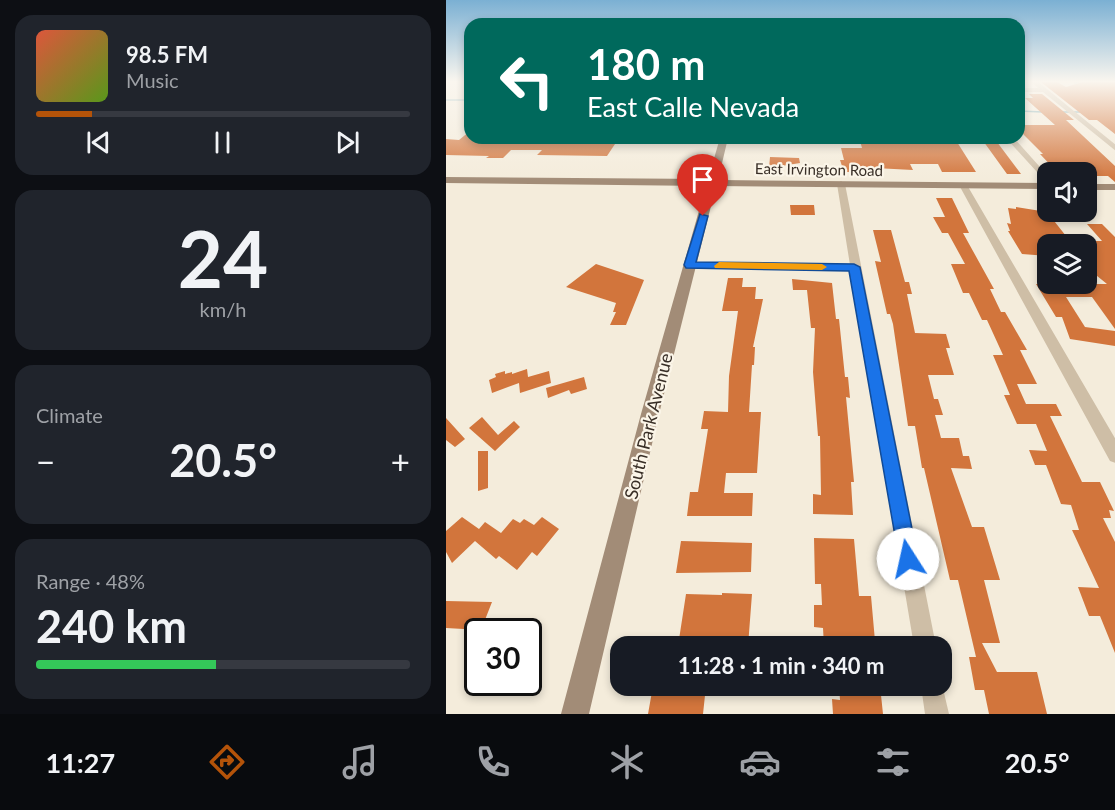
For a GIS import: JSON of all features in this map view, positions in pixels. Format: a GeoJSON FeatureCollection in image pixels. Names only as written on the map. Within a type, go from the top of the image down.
{"type":"FeatureCollection","features":[{"type":"Feature","properties":{"kind":"main road","name":"South Park Avenue"},"geometry":{"type":"LineString","coordinates":[[575,714],[722,144]]}},
{"type":"Feature","properties":{"kind":"main road","name":"East Irvington Road"},"geometry":{"type":"LineString","coordinates":[[446,180],[1037,184]]}},
{"type":"Feature","properties":{"kind":"main road"},"geometry":{"type":"LineString","coordinates":[[1097,187],[1115,187]]}},
{"type":"Feature","properties":{"kind":"street"},"geometry":{"type":"LineString","coordinates":[[1073,114],[1115,149]]}},
{"type":"Feature","properties":{"kind":"street"},"geometry":{"type":"LineString","coordinates":[[1015,144],[1037,171]]}},
{"type":"Feature","properties":{"kind":"street"},"geometry":{"type":"LineString","coordinates":[[841,184],[854,267],[923,636]]}},
{"type":"Feature","properties":{"kind":"street"},"geometry":{"type":"LineString","coordinates":[[963,185],[1115,456]]}},
{"type":"Feature","properties":{"kind":"street"},"geometry":{"type":"LineString","coordinates":[[690,265],[854,267]]}},
{"type":"Feature","properties":{"kind":"street"},"geometry":{"type":"LineString","coordinates":[[934,696],[937,714]]}},
{"type":"Feature","properties":{"kind":"building"},"geometry":{"type":"Polygon","coordinates":[[[1043,114],[1067,114],[1074,120],[1066,120],[1115,166],[1115,182],[1108,176],[1097,176],[1097,162],[1048,162],[1040,154],[1043,154],[1025,136],[1025,125],[1055,125],[1043,114]]]}},
{"type":"Feature","properties":{"kind":"building"},"geometry":{"type":"Polygon","coordinates":[[[1082,114],[1115,114],[1115,134],[1097,120],[1089,120],[1082,114]]]}},
{"type":"Feature","properties":{"kind":"building"},"geometry":{"type":"Polygon","coordinates":[[[464,136],[464,144],[615,144],[607,156],[537,155],[542,150],[511,150],[503,158],[446,155],[446,139],[459,140],[464,136]]]}},
{"type":"Feature","properties":{"kind":"building"},"geometry":{"type":"Polygon","coordinates":[[[861,144],[958,144],[976,172],[942,172],[938,164],[910,164],[913,170],[856,167],[857,172],[844,172],[840,160],[844,160],[841,148],[862,148],[861,144]]]}},
{"type":"Feature","properties":{"kind":"building"},"geometry":{"type":"Polygon","coordinates":[[[985,144],[998,144],[1021,174],[1007,174],[985,144]]]}},
{"type":"Feature","properties":{"kind":"building"},"geometry":{"type":"Polygon","coordinates":[[[770,157],[799,158],[800,163],[769,168],[770,157]]]}},
{"type":"Feature","properties":{"kind":"building"},"geometry":{"type":"Polygon","coordinates":[[[936,198],[952,198],[969,233],[963,233],[994,289],[990,289],[1001,312],[1005,312],[1027,350],[1020,350],[1037,384],[1017,384],[1026,404],[1056,404],[1062,416],[1050,416],[1082,482],[1100,482],[1114,511],[1109,510],[1111,518],[1103,518],[1115,542],[1115,653],[1100,616],[1089,616],[1078,587],[1099,588],[1072,530],[1079,530],[1071,505],[1061,504],[1046,465],[1035,465],[1029,450],[1047,451],[1036,424],[1017,424],[1004,395],[1010,395],[993,355],[1003,355],[987,320],[982,320],[969,293],[963,293],[951,264],[965,264],[948,233],[942,233],[933,217],[945,217],[936,198]]]}},
{"type":"Feature","properties":{"kind":"building"},"geometry":{"type":"Polygon","coordinates":[[[790,205],[814,205],[815,215],[791,215],[790,205]]]}},
{"type":"Feature","properties":{"kind":"building"},"geometry":{"type":"Polygon","coordinates":[[[1016,207],[1037,210],[1037,222],[1055,222],[1064,234],[1037,234],[1037,255],[1022,254],[1008,231],[1010,231],[1007,223],[1011,224],[1008,208],[1016,209],[1016,207]]]}},
{"type":"Feature","properties":{"kind":"building"},"geometry":{"type":"Polygon","coordinates":[[[1087,224],[1102,224],[1115,237],[1115,329],[1092,297],[1066,297],[1085,327],[1115,331],[1115,346],[1070,339],[1062,317],[1056,317],[1042,294],[1097,294],[1097,284],[1107,284],[1097,276],[1097,241],[1102,241],[1087,224]]]}},
{"type":"Feature","properties":{"kind":"building"},"geometry":{"type":"Polygon","coordinates":[[[873,230],[891,230],[905,282],[909,282],[912,294],[907,294],[915,333],[946,334],[950,348],[946,348],[954,375],[928,375],[934,399],[938,399],[943,415],[935,415],[941,438],[959,438],[963,456],[969,456],[972,469],[951,468],[972,527],[984,527],[1000,580],[984,580],[1000,643],[982,643],[997,672],[1037,672],[1047,714],[989,714],[984,690],[975,690],[969,657],[976,657],[958,580],[950,580],[924,468],[922,468],[915,426],[908,426],[893,324],[890,314],[887,314],[875,261],[881,262],[873,230]]]}},
{"type":"Feature","properties":{"kind":"building"},"geometry":{"type":"Polygon","coordinates":[[[596,264],[644,280],[626,325],[610,325],[616,312],[613,312],[616,303],[566,287],[596,264]]]}},
{"type":"Feature","properties":{"kind":"building"},"geometry":{"type":"Polygon","coordinates":[[[728,278],[743,278],[742,287],[756,287],[755,299],[763,299],[753,347],[755,347],[754,365],[752,365],[749,412],[761,412],[757,473],[726,473],[724,493],[753,493],[752,516],[687,516],[690,492],[698,492],[708,429],[701,429],[704,411],[728,412],[729,376],[738,311],[722,311],[728,278]]]}},
{"type":"Feature","properties":{"kind":"building"},"geometry":{"type":"Polygon","coordinates":[[[792,279],[832,283],[850,398],[846,397],[854,482],[851,482],[853,515],[813,514],[813,494],[821,495],[820,436],[818,436],[813,372],[815,328],[811,328],[807,290],[793,290],[792,279]]]}},
{"type":"Feature","properties":{"kind":"building"},"geometry":{"type":"Polygon","coordinates":[[[527,369],[528,377],[549,371],[551,383],[520,393],[519,383],[492,393],[489,380],[496,377],[495,374],[505,371],[505,374],[512,372],[512,374],[527,369]]]}},
{"type":"Feature","properties":{"kind":"building"},"geometry":{"type":"Polygon","coordinates":[[[584,377],[587,389],[571,394],[569,390],[548,398],[546,388],[584,377]]]}},
{"type":"Feature","properties":{"kind":"building"},"geometry":{"type":"Polygon","coordinates":[[[482,417],[498,435],[514,421],[520,427],[495,451],[469,428],[482,417]]]}},
{"type":"Feature","properties":{"kind":"building"},"geometry":{"type":"Polygon","coordinates":[[[446,418],[465,439],[455,447],[446,440],[446,418]]]}},
{"type":"Feature","properties":{"kind":"building"},"geometry":{"type":"Polygon","coordinates":[[[478,451],[488,451],[488,488],[478,491],[478,451]]]}},
{"type":"Feature","properties":{"kind":"building"},"geometry":{"type":"Polygon","coordinates":[[[462,517],[479,529],[485,522],[501,533],[513,519],[520,523],[524,519],[534,525],[542,517],[559,529],[537,556],[532,552],[517,570],[499,556],[496,559],[475,541],[452,563],[446,552],[446,531],[462,517]]]}},
{"type":"Feature","properties":{"kind":"building"},"geometry":{"type":"Polygon","coordinates":[[[814,538],[854,539],[859,596],[871,596],[875,636],[823,636],[823,628],[814,627],[814,605],[822,605],[821,584],[815,584],[814,538]]]}},
{"type":"Feature","properties":{"kind":"building"},"geometry":{"type":"Polygon","coordinates":[[[681,541],[752,543],[751,572],[676,573],[681,541]]]}},
{"type":"Feature","properties":{"kind":"building"},"geometry":{"type":"Polygon","coordinates":[[[722,593],[752,594],[749,636],[680,636],[686,594],[722,595],[722,593]]]}},
{"type":"Feature","properties":{"kind":"building"},"geometry":{"type":"Polygon","coordinates":[[[446,601],[492,602],[486,618],[464,618],[464,629],[446,628],[446,601]]]}},
{"type":"Feature","properties":{"kind":"building"},"geometry":{"type":"Polygon","coordinates":[[[651,696],[705,696],[703,714],[648,714],[651,696]]]}},
{"type":"Feature","properties":{"kind":"building"},"geometry":{"type":"Polygon","coordinates":[[[840,696],[881,696],[883,714],[833,714],[832,699],[840,700],[840,696]]]}},
{"type":"Feature","properties":{"kind":"slow traffic"},"geometry":{"type":"LineString","coordinates":[[719,266],[822,267]]}},
{"type":"Feature","properties":{"kind":"route"},"geometry":{"type":"LineString","coordinates":[[703,216],[690,265],[854,267],[908,559]]}}]}
